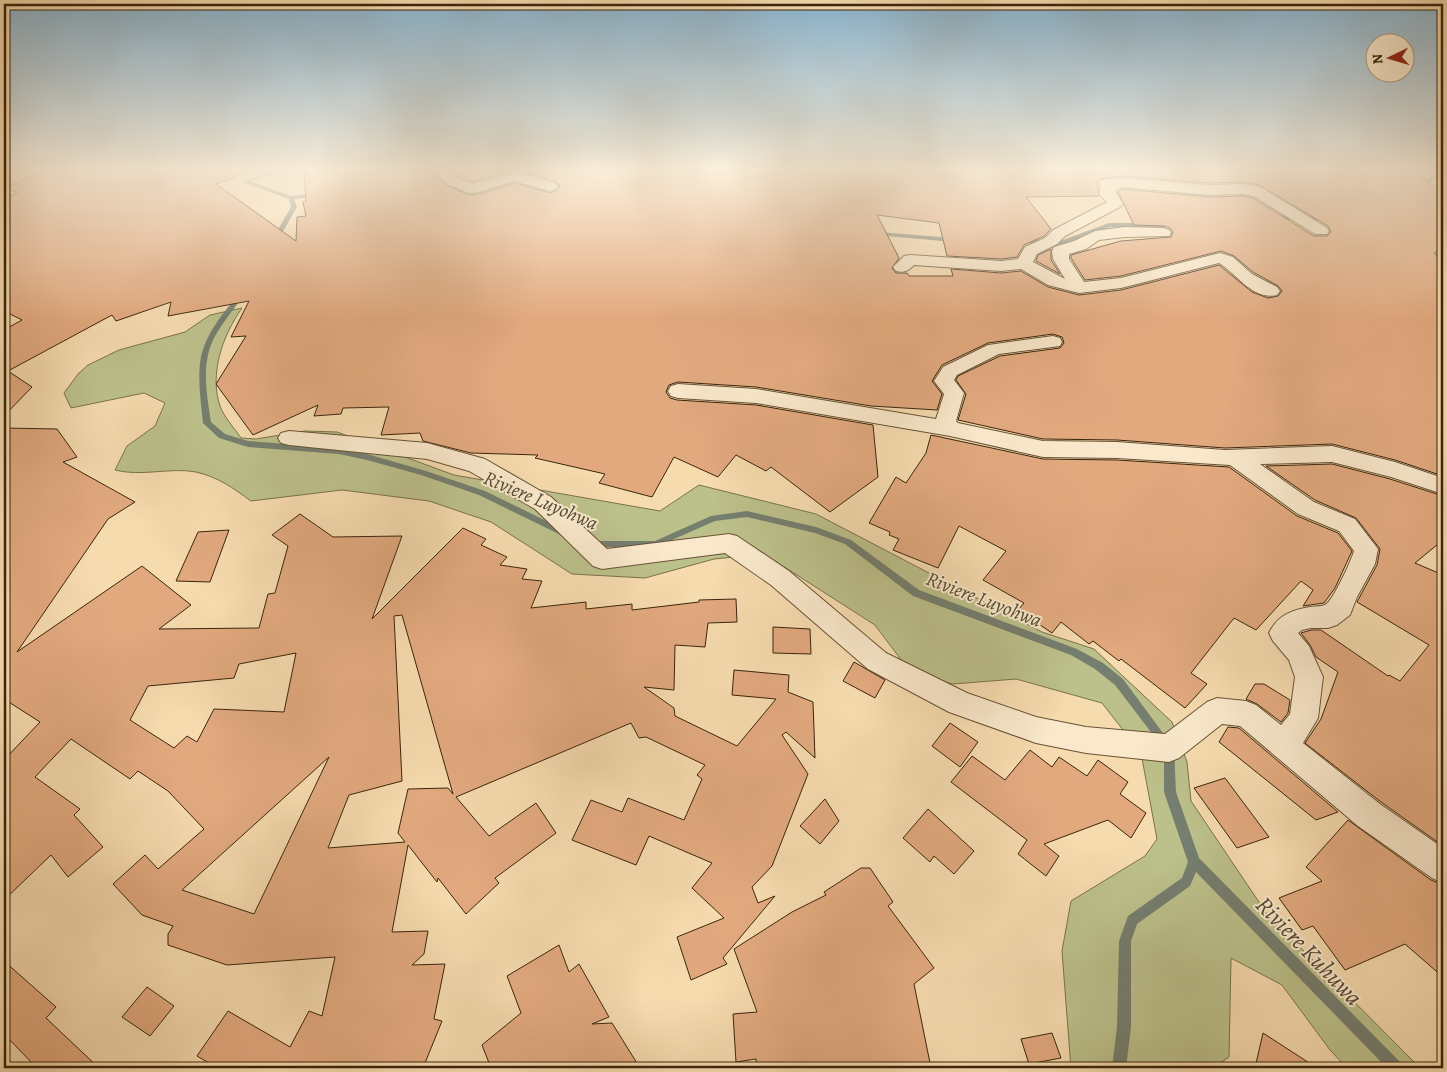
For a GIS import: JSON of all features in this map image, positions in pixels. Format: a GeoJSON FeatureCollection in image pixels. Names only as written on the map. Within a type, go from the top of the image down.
{"type":"FeatureCollection","features":[{"type":"Feature","properties":{"kind":"street"},"geometry":{"type":"LineString","coordinates":[[1024,263],[1031,251],[1086,219]]}},
{"type":"Feature","properties":{"kind":"street"},"geometry":{"type":"LineString","coordinates":[[1302,219],[1321,231]]}},
{"type":"Feature","properties":{"kind":"street"},"geometry":{"type":"LineString","coordinates":[[1079,288],[1060,259],[1060,251],[1080,245],[1095,236],[1124,232],[1163,233]]}},
{"type":"Feature","properties":{"kind":"street"},"geometry":{"type":"LineString","coordinates":[[902,267],[910,260],[1001,266],[1024,263],[1052,280],[1079,288],[1143,277],[1220,258],[1229,260],[1240,274],[1271,291]]}},
{"type":"Feature","properties":{"kind":"street"},"geometry":{"type":"LineString","coordinates":[[950,429],[946,421],[954,393],[944,381],[950,372],[995,349],[1053,342]]}},
{"type":"Feature","properties":{"kind":"street"},"geometry":{"type":"LineString","coordinates":[[678,391],[756,396],[950,429],[1042,449],[1116,450],[1235,458],[1332,454],[1395,470],[1443,486]]}},
{"type":"Feature","properties":{"kind":"street"},"geometry":{"type":"LineString","coordinates":[[289,438],[427,452],[477,465],[543,503],[602,559],[730,544],[780,578],[876,660],[960,702],[1036,730],[1086,740],[1169,748],[1217,711],[1246,714],[1369,815],[1443,867]]}},
{"type":"Feature","properties":{"kind":"street"},"geometry":{"type":"LineString","coordinates":[[1235,458],[1306,508],[1347,524],[1366,549],[1363,564],[1345,596],[1341,608],[1328,617],[1311,617],[1294,621],[1282,633],[1300,654],[1309,676],[1304,718],[1284,745]]}},
{"type":"Feature","properties":{"kind":"green space"},"geometry":{"type":"Polygon","coordinates":[[[242,308],[224,342],[217,368],[216,381],[220,406],[241,438],[256,439],[305,431],[337,432],[454,475],[660,511],[699,485],[816,514],[1042,632],[1094,649],[1172,722],[1187,762],[1191,801],[1267,914],[1420,1068],[1347,1068],[1330,1050],[1282,985],[1231,958],[1229,1057],[1213,1068],[1071,1068],[1062,951],[1071,901],[1145,856],[1157,839],[1141,753],[1102,703],[1016,679],[953,684],[911,673],[875,625],[764,554],[714,559],[645,578],[572,574],[491,522],[429,501],[342,490],[251,501],[218,480],[196,472],[136,473],[115,470],[127,446],[155,426],[165,403],[144,393],[71,408],[64,393],[78,374],[88,365],[119,350],[185,332],[210,315],[242,308]]]}},
{"type":"Feature","properties":{"kind":"building"},"geometry":{"type":"Polygon","coordinates":[[[4,219],[265,219],[296,241],[297,219],[879,219],[899,258],[892,268],[896,273],[907,273],[909,276],[953,276],[951,269],[1001,273],[1021,271],[1048,287],[1079,295],[1121,290],[1219,265],[1252,292],[1268,298],[1278,296],[1282,291],[1278,286],[1253,272],[1234,256],[1221,251],[1121,276],[1085,280],[1071,255],[1121,241],[1171,237],[1173,232],[1170,228],[1164,226],[1134,225],[1131,219],[1287,219],[1314,236],[1327,236],[1331,232],[1328,226],[1316,219],[1443,219],[1443,248],[1434,253],[1443,260],[1443,476],[1395,460],[1332,444],[1225,448],[1117,440],[1043,439],[958,420],[966,394],[956,380],[958,376],[1000,356],[1060,348],[1064,343],[1062,337],[1053,334],[988,343],[942,365],[932,381],[942,394],[937,410],[871,406],[756,387],[678,382],[669,385],[666,392],[670,398],[677,400],[756,405],[873,425],[878,477],[830,512],[771,467],[766,471],[736,455],[718,477],[674,457],[652,497],[599,483],[605,474],[535,458],[538,455],[471,453],[423,441],[420,433],[381,435],[389,407],[343,408],[341,414],[314,416],[318,405],[253,435],[216,384],[246,336],[231,337],[249,301],[168,316],[171,302],[116,321],[112,315],[8,371],[32,387],[4,416],[4,330],[22,320],[4,311],[4,219]]]}},
{"type":"Feature","properties":{"kind":"building"},"geometry":{"type":"Polygon","coordinates":[[[908,219],[1043,219],[1051,229],[1044,236],[1024,245],[1017,257],[1001,259],[947,256],[939,223],[908,219]]]}},
{"type":"Feature","properties":{"kind":"building"},"geometry":{"type":"Polygon","coordinates":[[[1051,249],[1051,260],[1060,274],[1036,261],[1038,255],[1051,249]]]}},
{"type":"Feature","properties":{"kind":"building"},"geometry":{"type":"Polygon","coordinates":[[[4,428],[57,429],[77,457],[63,462],[135,502],[108,519],[17,652],[142,566],[191,605],[159,629],[259,628],[268,594],[275,593],[288,546],[272,535],[300,514],[333,537],[402,536],[372,619],[463,528],[486,539],[481,545],[507,557],[500,565],[527,569],[522,579],[542,581],[531,608],[586,602],[586,609],[632,604],[632,610],[699,602],[699,600],[736,599],[737,622],[708,623],[705,647],[675,645],[674,690],[644,687],[674,708],[675,716],[737,746],[776,699],[732,695],[734,670],[789,675],[788,692],[813,702],[815,758],[786,732],[782,735],[808,774],[772,866],[752,887],[758,903],[775,896],[723,958],[727,964],[691,980],[677,937],[724,918],[692,888],[712,863],[649,836],[636,865],[572,840],[591,800],[622,812],[628,798],[684,820],[702,779],[697,775],[705,765],[646,737],[639,738],[631,723],[456,797],[489,836],[536,803],[556,833],[495,878],[499,883],[466,914],[438,878],[437,882],[408,845],[392,932],[428,931],[424,954],[412,965],[445,964],[434,1019],[442,1021],[423,1068],[394,1068],[374,1063],[373,1068],[217,1068],[197,1056],[228,1011],[290,1047],[309,1011],[322,1016],[335,957],[227,965],[168,945],[168,934],[173,926],[142,915],[113,884],[145,855],[158,869],[204,829],[168,791],[138,771],[130,779],[71,739],[35,777],[80,809],[74,815],[103,847],[68,877],[51,855],[4,900],[4,760],[40,722],[4,699],[4,428]],[[402,615],[394,616],[402,781],[349,795],[328,848],[405,842],[398,833],[408,789],[448,788],[453,794],[402,615]],[[296,653],[239,664],[234,678],[148,686],[130,720],[174,748],[187,736],[197,742],[214,709],[284,712],[296,653]],[[329,757],[182,890],[254,914],[329,757]]]}},
{"type":"Feature","properties":{"kind":"building"},"geometry":{"type":"Polygon","coordinates":[[[931,435],[1043,459],[1117,460],[1229,467],[1297,516],[1338,533],[1352,551],[1335,588],[1324,603],[1303,606],[1313,590],[1301,581],[1256,630],[1234,618],[1191,673],[1207,684],[1185,708],[1121,659],[1119,661],[1093,641],[1089,644],[1061,622],[1052,633],[1018,610],[1024,603],[983,580],[1006,551],[959,526],[938,568],[893,550],[899,539],[889,535],[890,532],[869,523],[896,477],[906,483],[926,453],[931,435]]]}},
{"type":"Feature","properties":{"kind":"building"},"geometry":{"type":"Polygon","coordinates":[[[1332,464],[1390,479],[1443,496],[1443,540],[1415,563],[1443,575],[1443,846],[1381,802],[1305,743],[1321,719],[1338,672],[1316,657],[1301,633],[1321,630],[1388,676],[1400,681],[1429,645],[1357,602],[1377,565],[1380,549],[1356,518],[1315,500],[1266,466],[1332,464]]]}},
{"type":"Feature","properties":{"kind":"building"},"geometry":{"type":"Polygon","coordinates":[[[229,530],[210,582],[176,581],[198,532],[229,530]]]}},
{"type":"Feature","properties":{"kind":"building"},"geometry":{"type":"Polygon","coordinates":[[[773,627],[810,629],[811,654],[773,653],[773,627]]]}},
{"type":"Feature","properties":{"kind":"building"},"geometry":{"type":"Polygon","coordinates":[[[854,662],[885,680],[875,698],[843,681],[854,662]]]}},
{"type":"Feature","properties":{"kind":"building"},"geometry":{"type":"Polygon","coordinates":[[[1255,684],[1264,684],[1290,700],[1288,713],[1281,722],[1257,704],[1246,699],[1255,684]]]}},
{"type":"Feature","properties":{"kind":"building"},"geometry":{"type":"Polygon","coordinates":[[[950,723],[978,742],[960,767],[932,746],[950,723]]]}},
{"type":"Feature","properties":{"kind":"building"},"geometry":{"type":"Polygon","coordinates":[[[1228,727],[1239,728],[1338,812],[1316,820],[1219,742],[1228,727]]]}},
{"type":"Feature","properties":{"kind":"building"},"geometry":{"type":"Polygon","coordinates":[[[1030,750],[1052,767],[1059,757],[1087,776],[1098,760],[1128,782],[1120,794],[1146,813],[1131,838],[1108,820],[1044,844],[1059,856],[1046,876],[1018,854],[1027,840],[951,782],[972,756],[1005,780],[1030,750]]]}},
{"type":"Feature","properties":{"kind":"building"},"geometry":{"type":"Polygon","coordinates":[[[1225,778],[1269,837],[1237,848],[1194,788],[1225,778]]]}},
{"type":"Feature","properties":{"kind":"building"},"geometry":{"type":"Polygon","coordinates":[[[825,799],[839,821],[820,844],[800,826],[825,799]]]}},
{"type":"Feature","properties":{"kind":"building"},"geometry":{"type":"Polygon","coordinates":[[[928,809],[974,851],[954,874],[934,856],[930,862],[903,838],[928,809]]]}},
{"type":"Feature","properties":{"kind":"building"},"geometry":{"type":"Polygon","coordinates":[[[1348,820],[1431,880],[1443,885],[1443,977],[1405,944],[1345,970],[1313,926],[1302,930],[1279,898],[1322,881],[1306,867],[1348,820]]]}},
{"type":"Feature","properties":{"kind":"building"},"geometry":{"type":"Polygon","coordinates":[[[861,868],[870,868],[893,902],[888,906],[934,968],[914,984],[931,1068],[757,1068],[756,1059],[736,1062],[733,1014],[757,1012],[734,949],[792,912],[826,895],[824,892],[861,868]]]}},
{"type":"Feature","properties":{"kind":"building"},"geometry":{"type":"Polygon","coordinates":[[[559,945],[569,972],[579,964],[609,1017],[592,1024],[612,1023],[640,1068],[491,1068],[482,1045],[521,1013],[507,976],[559,945]]]}},
{"type":"Feature","properties":{"kind":"building"},"geometry":{"type":"Polygon","coordinates":[[[4,961],[56,1007],[46,1018],[99,1068],[37,1068],[4,1034],[4,961]]]}},
{"type":"Feature","properties":{"kind":"building"},"geometry":{"type":"Polygon","coordinates":[[[147,987],[174,1006],[150,1036],[122,1017],[147,987]]]}},
{"type":"Feature","properties":{"kind":"building"},"geometry":{"type":"Polygon","coordinates":[[[1052,1033],[1061,1058],[1029,1064],[1021,1039],[1052,1033]]]}},
{"type":"Feature","properties":{"kind":"building"},"geometry":{"type":"Polygon","coordinates":[[[1263,1033],[1317,1068],[1255,1068],[1263,1033]]]}},
{"type":"Feature","properties":{"kind":"waterway","name":"Riviere Luyohwa"},"geometry":{"type":"LineString","coordinates":[[275,240],[287,219]]}},
{"type":"Feature","properties":{"kind":"waterway"},"geometry":{"type":"LineString","coordinates":[[1022,241],[1064,242],[1109,225],[1176,225]]}},
{"type":"Feature","properties":{"kind":"waterway"},"geometry":{"type":"LineString","coordinates":[[877,234],[954,240]]}},
{"type":"Feature","properties":{"kind":"waterway","name":"Riviere Luyohwa"},"geometry":{"type":"LineString","coordinates":[[241,295],[214,334],[207,348],[203,365],[207,423],[222,436],[248,444],[339,451],[367,457],[482,493],[564,533]]}},
{"type":"Feature","properties":{"kind":"waterway","name":"Riviere Luyohwa"},"geometry":{"type":"LineString","coordinates":[[589,544],[656,544],[714,518],[747,514],[816,530],[848,542],[916,593],[1074,652],[1099,666],[1119,682],[1169,748],[1170,792],[1194,862]]}},
{"type":"Feature","properties":{"kind":"waterway","name":"Riviere Luyohwa"},"geometry":{"type":"LineString","coordinates":[[1119,1068],[1124,1027],[1125,941],[1132,920],[1186,882],[1194,862]]}},
{"type":"Feature","properties":{"kind":"waterway","name":"Riviere Kuhuwa"},"geometry":{"type":"LineString","coordinates":[[1194,862],[1396,1068]]}}]}
